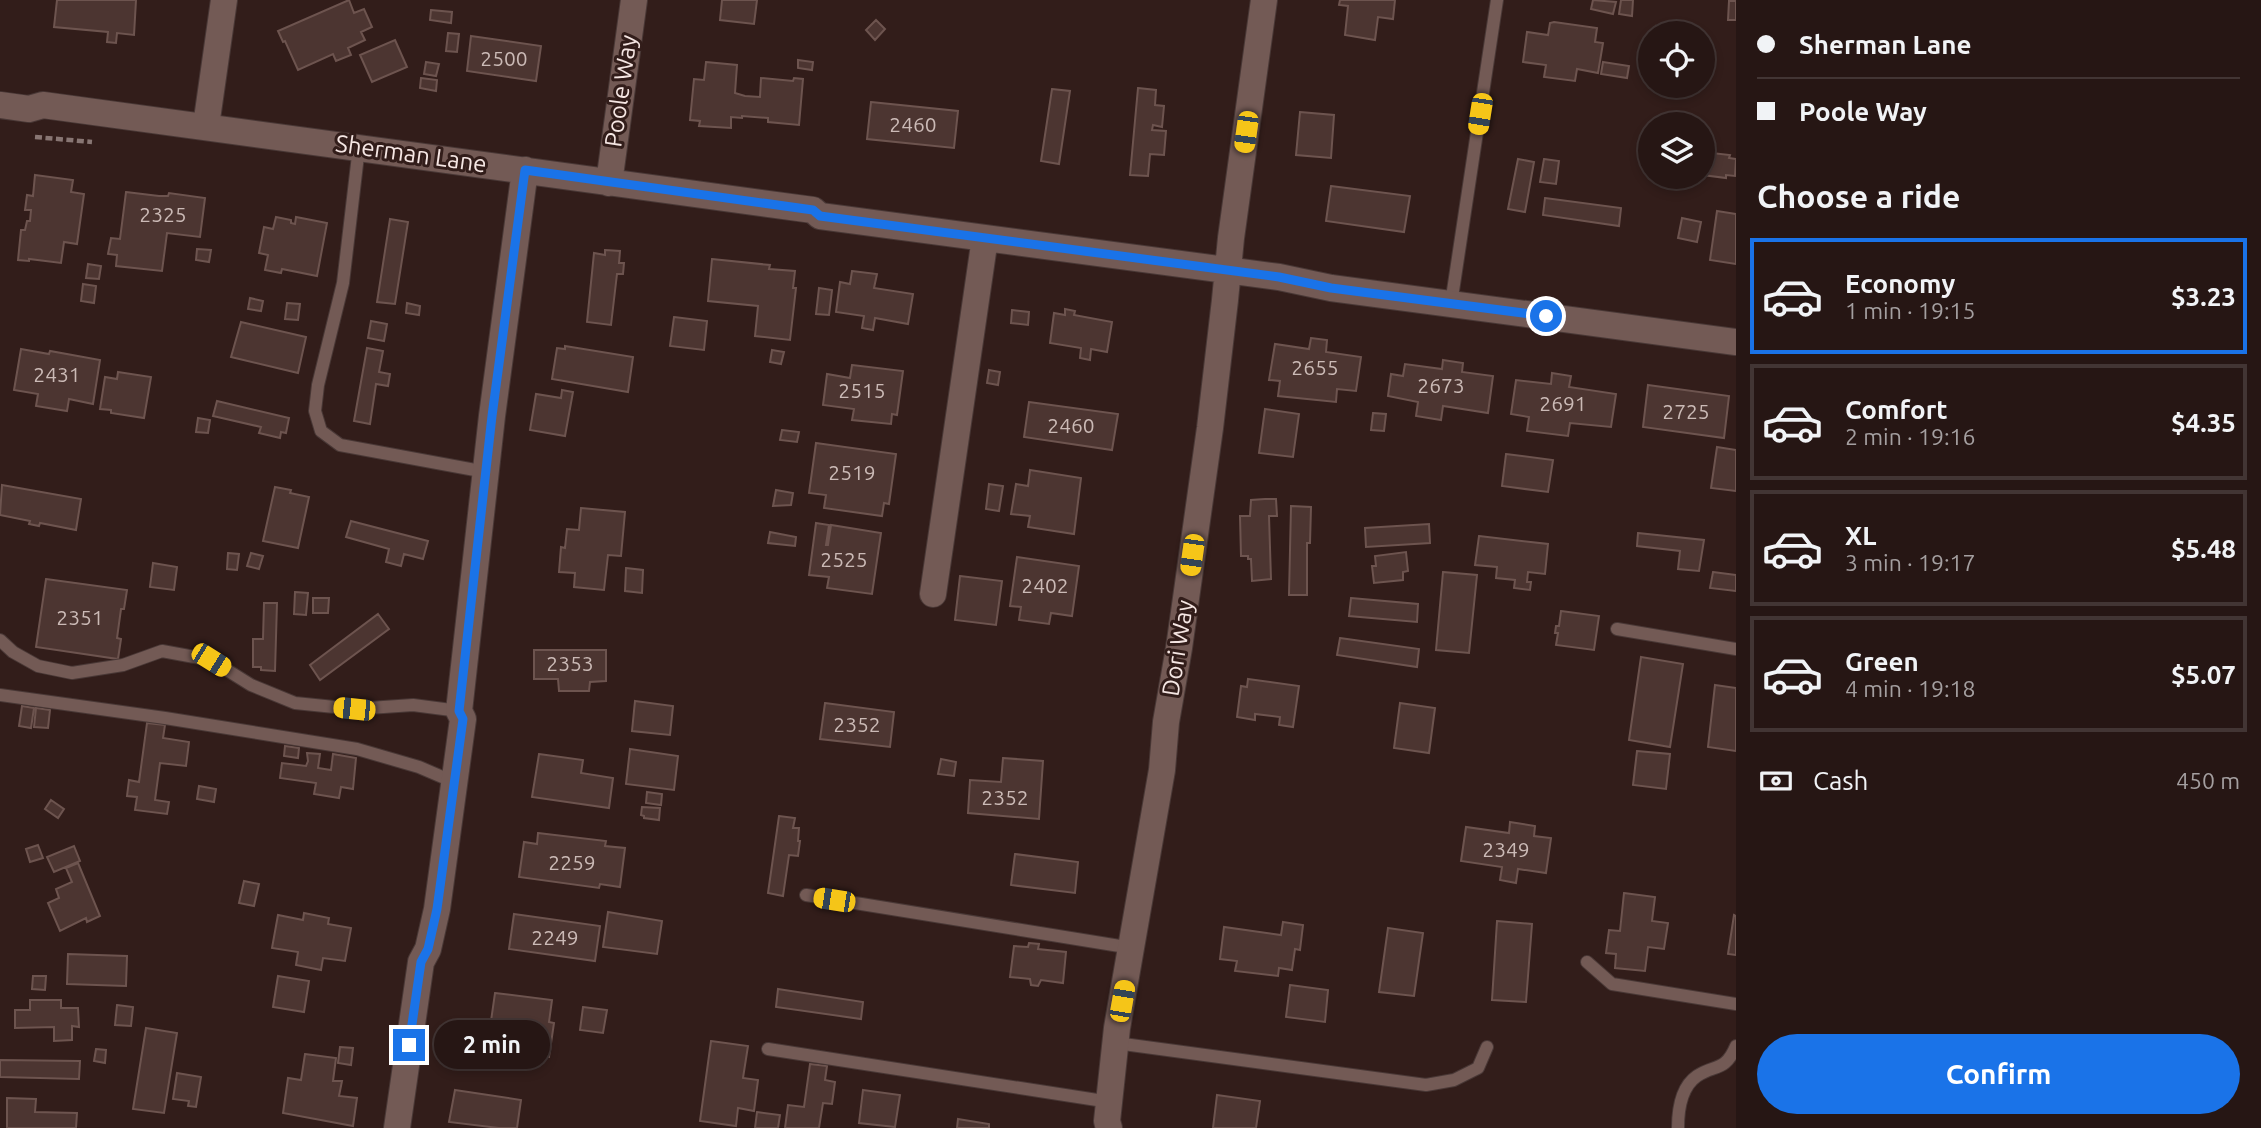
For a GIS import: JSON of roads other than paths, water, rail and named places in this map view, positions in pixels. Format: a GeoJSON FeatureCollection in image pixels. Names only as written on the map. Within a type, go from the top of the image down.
{"type":"FeatureCollection","features":[{"type":"Feature","properties":{"kind":"street"},"geometry":{"type":"LineString","coordinates":[[206,126],[224,0]]}},
{"type":"Feature","properties":{"kind":"street","name":"Poole Way"},"geometry":{"type":"LineString","coordinates":[[609,183],[634,0]]}},
{"type":"Feature","properties":{"kind":"street","name":"Dori Way"},"geometry":{"type":"LineString","coordinates":[[1109,1115],[1116,1043],[1162,770],[1166,722],[1210,428],[1231,238],[1264,0]]}},
{"type":"Feature","properties":{"kind":"street","name":"Sherman Lane"},"geometry":{"type":"LineString","coordinates":[[0,105],[29,109],[43,105],[206,126],[813,210],[820,216],[1279,277],[1331,288],[1736,342]]}},
{"type":"Feature","properties":{"kind":"street"},"geometry":{"type":"LineString","coordinates":[[397,1128],[421,962],[428,949],[437,909],[463,719],[459,711],[486,472],[525,170]]}},
{"type":"Feature","properties":{"kind":"street"},"geometry":{"type":"LineString","coordinates":[[933,594],[985,238]]}},
{"type":"Feature","properties":{"kind":"lane"},"geometry":{"type":"LineString","coordinates":[[1451,304],[1497,0]]}},
{"type":"Feature","properties":{"kind":"lane"},"geometry":{"type":"LineString","coordinates":[[359,147],[343,283],[318,385],[315,411],[321,431],[340,445],[486,472]]}},
{"type":"Feature","properties":{"kind":"lane"},"geometry":{"type":"LineString","coordinates":[[1617,629],[1736,649]]}},
{"type":"Feature","properties":{"kind":"lane"},"geometry":{"type":"LineString","coordinates":[[0,640],[13,652],[38,666],[72,673],[123,665],[162,651],[211,660],[250,685],[295,703],[354,709],[413,705],[459,711]]}},
{"type":"Feature","properties":{"kind":"lane"},"geometry":{"type":"LineString","coordinates":[[0,695],[357,749],[419,767],[454,782]]}},
{"type":"Feature","properties":{"kind":"lane"},"geometry":{"type":"LineString","coordinates":[[806,895],[1132,948]]}},
{"type":"Feature","properties":{"kind":"lane"},"geometry":{"type":"LineString","coordinates":[[1587,962],[1612,984],[1736,1004]]}},
{"type":"Feature","properties":{"kind":"lane"},"geometry":{"type":"LineString","coordinates":[[1116,1043],[1426,1085],[1454,1080],[1478,1068],[1487,1047]]}},
{"type":"Feature","properties":{"kind":"lane"},"geometry":{"type":"LineString","coordinates":[[1678,1128],[1683,1092],[1697,1076],[1723,1065],[1736,1046]]}},
{"type":"Feature","properties":{"kind":"lane"},"geometry":{"type":"LineString","coordinates":[[768,1049],[1109,1115]]}}]}
